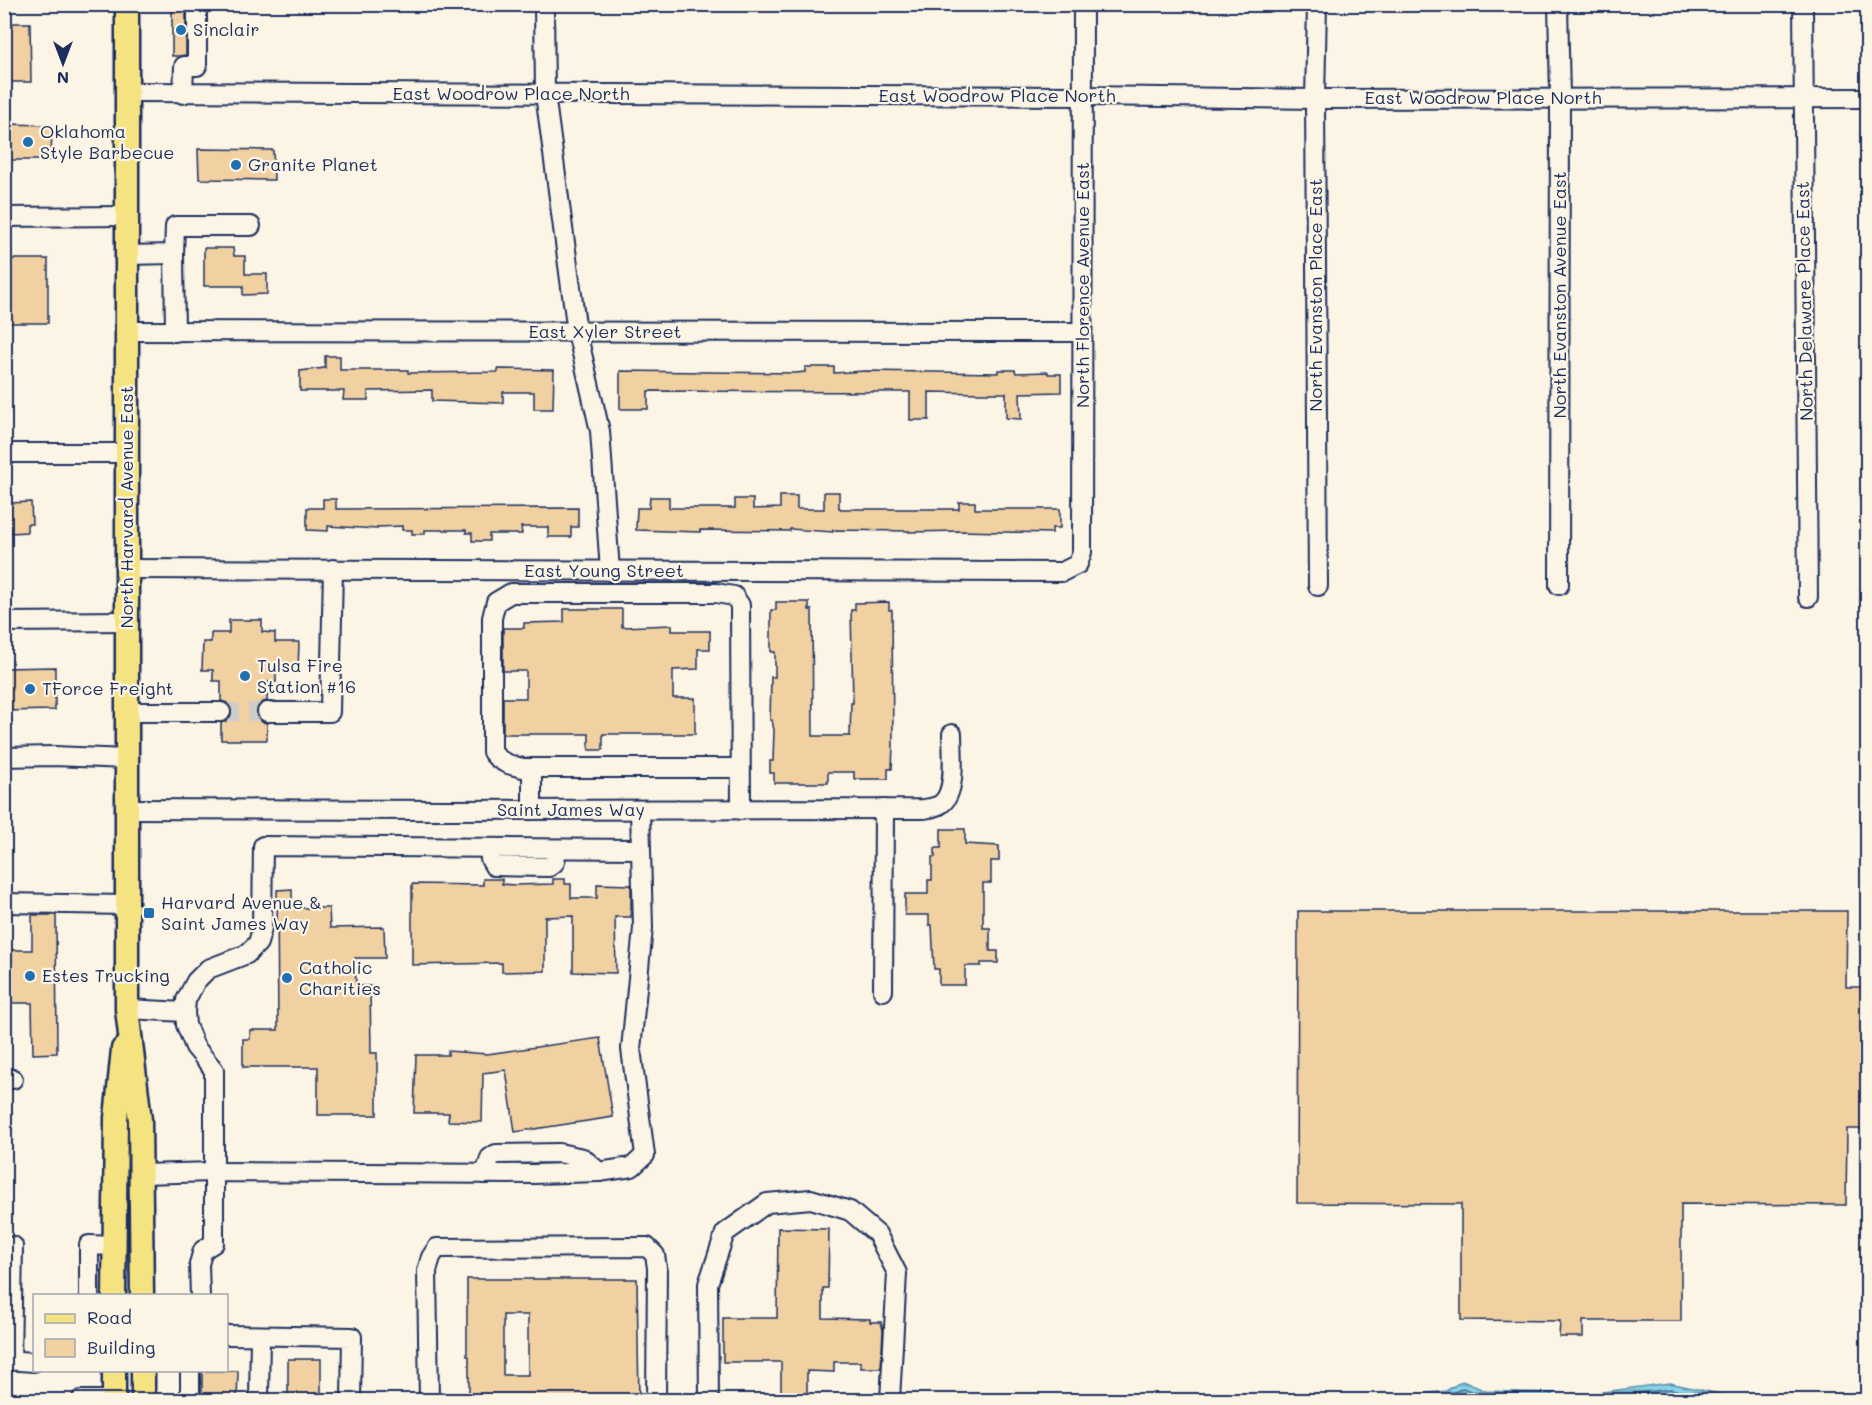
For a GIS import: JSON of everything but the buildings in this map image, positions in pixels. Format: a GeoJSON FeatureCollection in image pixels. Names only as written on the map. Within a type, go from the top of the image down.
{"type":"FeatureCollection","features":[{"type":"Feature","properties":{"kind":"main road","name":"North Harvard Avenue East"},"geometry":{"type":"LineString","coordinates":[[127,4],[128,1009],[140,1120],[142,1294]]}},
{"type":"Feature","properties":{"kind":"main road","name":"North Harvard Avenue East"},"geometry":{"type":"LineString","coordinates":[[114,1294],[116,1118],[128,1009]]}},
{"type":"Feature","properties":{"kind":"main road"},"geometry":{"type":"LineString","coordinates":[[111,1401],[114,1372]]}},
{"type":"Feature","properties":{"kind":"main road"},"geometry":{"type":"LineString","coordinates":[[143,1372],[143,1401]]}},
{"type":"Feature","properties":{"kind":"street"},"geometry":{"type":"LineString","coordinates":[[183,94],[184,66],[197,66],[197,4]]}},
{"type":"Feature","properties":{"kind":"street"},"geometry":{"type":"LineString","coordinates":[[544,4],[545,94],[577,332],[600,431],[610,571]]}},
{"type":"Feature","properties":{"kind":"street","name":"North Florence Avenue East"},"geometry":{"type":"LineString","coordinates":[[1078,564],[1082,552],[1083,4]]}},
{"type":"Feature","properties":{"kind":"street","name":"North Evanston Place East"},"geometry":{"type":"LineString","coordinates":[[1317,4],[1315,99],[1318,586]]}},
{"type":"Feature","properties":{"kind":"street","name":"North Evanston Avenue East"},"geometry":{"type":"LineString","coordinates":[[1558,4],[1560,97],[1559,585]]}},
{"type":"Feature","properties":{"kind":"street","name":"North Delaware Place East"},"geometry":{"type":"LineString","coordinates":[[1803,4],[1808,597]]}},
{"type":"Feature","properties":{"kind":"street","name":"East Woodrow Place North"},"geometry":{"type":"LineString","coordinates":[[127,92],[1315,99],[1868,98]]}},
{"type":"Feature","properties":{"kind":"street"},"geometry":{"type":"LineString","coordinates":[[4,217],[127,216]]}},
{"type":"Feature","properties":{"kind":"street"},"geometry":{"type":"LineString","coordinates":[[175,332],[175,226],[251,226]]}},
{"type":"Feature","properties":{"kind":"street"},"geometry":{"type":"LineString","coordinates":[[127,255],[174,254]]}},
{"type":"Feature","properties":{"kind":"street","name":"East Xyler Street"},"geometry":{"type":"LineString","coordinates":[[127,331],[1082,332]]}},
{"type":"Feature","properties":{"kind":"street"},"geometry":{"type":"LineString","coordinates":[[4,453],[127,453]]}},
{"type":"Feature","properties":{"kind":"street","name":"East Young Street"},"geometry":{"type":"LineString","coordinates":[[127,569],[1062,572],[1078,564]]}},
{"type":"Feature","properties":{"kind":"street"},"geometry":{"type":"LineString","coordinates":[[267,712],[330,712],[333,569]]}},
{"type":"Feature","properties":{"kind":"street"},"geometry":{"type":"LineString","coordinates":[[740,768],[523,768],[497,759],[492,752],[492,618],[496,602],[511,593],[716,593],[734,596],[740,604],[741,810]]}},
{"type":"Feature","properties":{"kind":"street"},"geometry":{"type":"LineString","coordinates":[[4,622],[127,621]]}},
{"type":"Feature","properties":{"kind":"street"},"geometry":{"type":"LineString","coordinates":[[127,712],[221,712]]}},
{"type":"Feature","properties":{"kind":"street","name":"Saint James Way"},"geometry":{"type":"LineString","coordinates":[[127,809],[924,809],[933,808],[942,803],[949,794],[952,783],[952,734]]}},
{"type":"Feature","properties":{"kind":"street"},"geometry":{"type":"LineString","coordinates":[[4,757],[54,756],[127,759]]}},
{"type":"Feature","properties":{"kind":"street"},"geometry":{"type":"LineString","coordinates":[[532,768],[532,810]]}},
{"type":"Feature","properties":{"kind":"street"},"geometry":{"type":"LineString","coordinates":[[884,809],[884,991]]}},
{"type":"Feature","properties":{"kind":"street"},"geometry":{"type":"LineString","coordinates":[[141,1174],[599,1172],[632,1167],[645,1155],[631,1049],[643,928],[640,810]]}},
{"type":"Feature","properties":{"kind":"street"},"geometry":{"type":"LineString","coordinates":[[200,1294],[200,1264],[203,1250],[214,1243],[214,1070],[195,1047],[186,1025],[185,1012],[189,993],[196,981],[208,969],[247,954],[258,943],[262,928],[263,846],[640,849]]}},
{"type":"Feature","properties":{"kind":"street"},"geometry":{"type":"LineString","coordinates":[[4,903],[127,905]]}},
{"type":"Feature","properties":{"kind":"street"},"geometry":{"type":"LineString","coordinates":[[128,1009],[185,1012]]}},
{"type":"Feature","properties":{"kind":"street"},"geometry":{"type":"LineString","coordinates":[[710,1401],[708,1284],[725,1233],[767,1203],[811,1199],[850,1211],[878,1234],[897,1274],[890,1401]]}},
{"type":"Feature","properties":{"kind":"street"},"geometry":{"type":"LineString","coordinates":[[89,1294],[89,1245],[115,1246]]}},
{"type":"Feature","properties":{"kind":"street"},"geometry":{"type":"LineString","coordinates":[[13,1246],[8,1360],[33,1362]]}},
{"type":"Feature","properties":{"kind":"street"},"geometry":{"type":"LineString","coordinates":[[429,1401],[427,1271],[431,1257],[438,1248],[636,1247],[647,1247],[655,1255],[657,1268],[656,1401]]}},
{"type":"Feature","properties":{"kind":"street"},"geometry":{"type":"LineString","coordinates":[[228,1335],[352,1336],[351,1401]]}},
{"type":"Feature","properties":{"kind":"street"},"geometry":{"type":"LineString","coordinates":[[259,1401],[260,1336]]}},
{"type":"Feature","properties":{"kind":"street"},"geometry":{"type":"LineString","coordinates":[[190,1372],[190,1401]]}},
{"type":"Feature","properties":{"kind":"street"},"geometry":{"type":"LineString","coordinates":[[81,1401],[111,1401]]}},
{"type":"Feature","properties":{"kind":"water"},"geometry":{"type":"Polygon","coordinates":[[[1462,1381],[1486,1391],[1553,1393],[1546,1400],[1374,1400],[1446,1391],[1462,1381]]]}},
{"type":"Feature","properties":{"kind":"water"},"geometry":{"type":"Polygon","coordinates":[[[1670,1383],[1746,1400],[1592,1400],[1587,1394],[1670,1383]]]}},
{"type":"Feature","properties":{"kind":"tunnel"},"geometry":{"type":"LineString","coordinates":[[221,712],[267,712]]}},
{"type":"Feature","properties":{"kind":"place","name":"Sinclair"},"geometry":{"type":"Point","coordinates":[181,30]}},
{"type":"Feature","properties":{"kind":"place","name":"Oklahoma Style Barbecue"},"geometry":{"type":"Point","coordinates":[28,142]}},
{"type":"Feature","properties":{"kind":"place","name":"Granite Planet"},"geometry":{"type":"Point","coordinates":[236,165]}},
{"type":"Feature","properties":{"kind":"place","name":"Tulsa Fire Station #16"},"geometry":{"type":"Point","coordinates":[245,676]}},
{"type":"Feature","properties":{"kind":"place","name":"TForce Freight"},"geometry":{"type":"Point","coordinates":[30,689]}},
{"type":"Feature","properties":{"kind":"place","name":"Harvard Avenue & Saint James Way"},"geometry":{"type":"Point","coordinates":[149,913]}},
{"type":"Feature","properties":{"kind":"place","name":"Estes Trucking"},"geometry":{"type":"Point","coordinates":[30,976]}},
{"type":"Feature","properties":{"kind":"place","name":"Catholic Charities"},"geometry":{"type":"Point","coordinates":[287,978]}}]}
